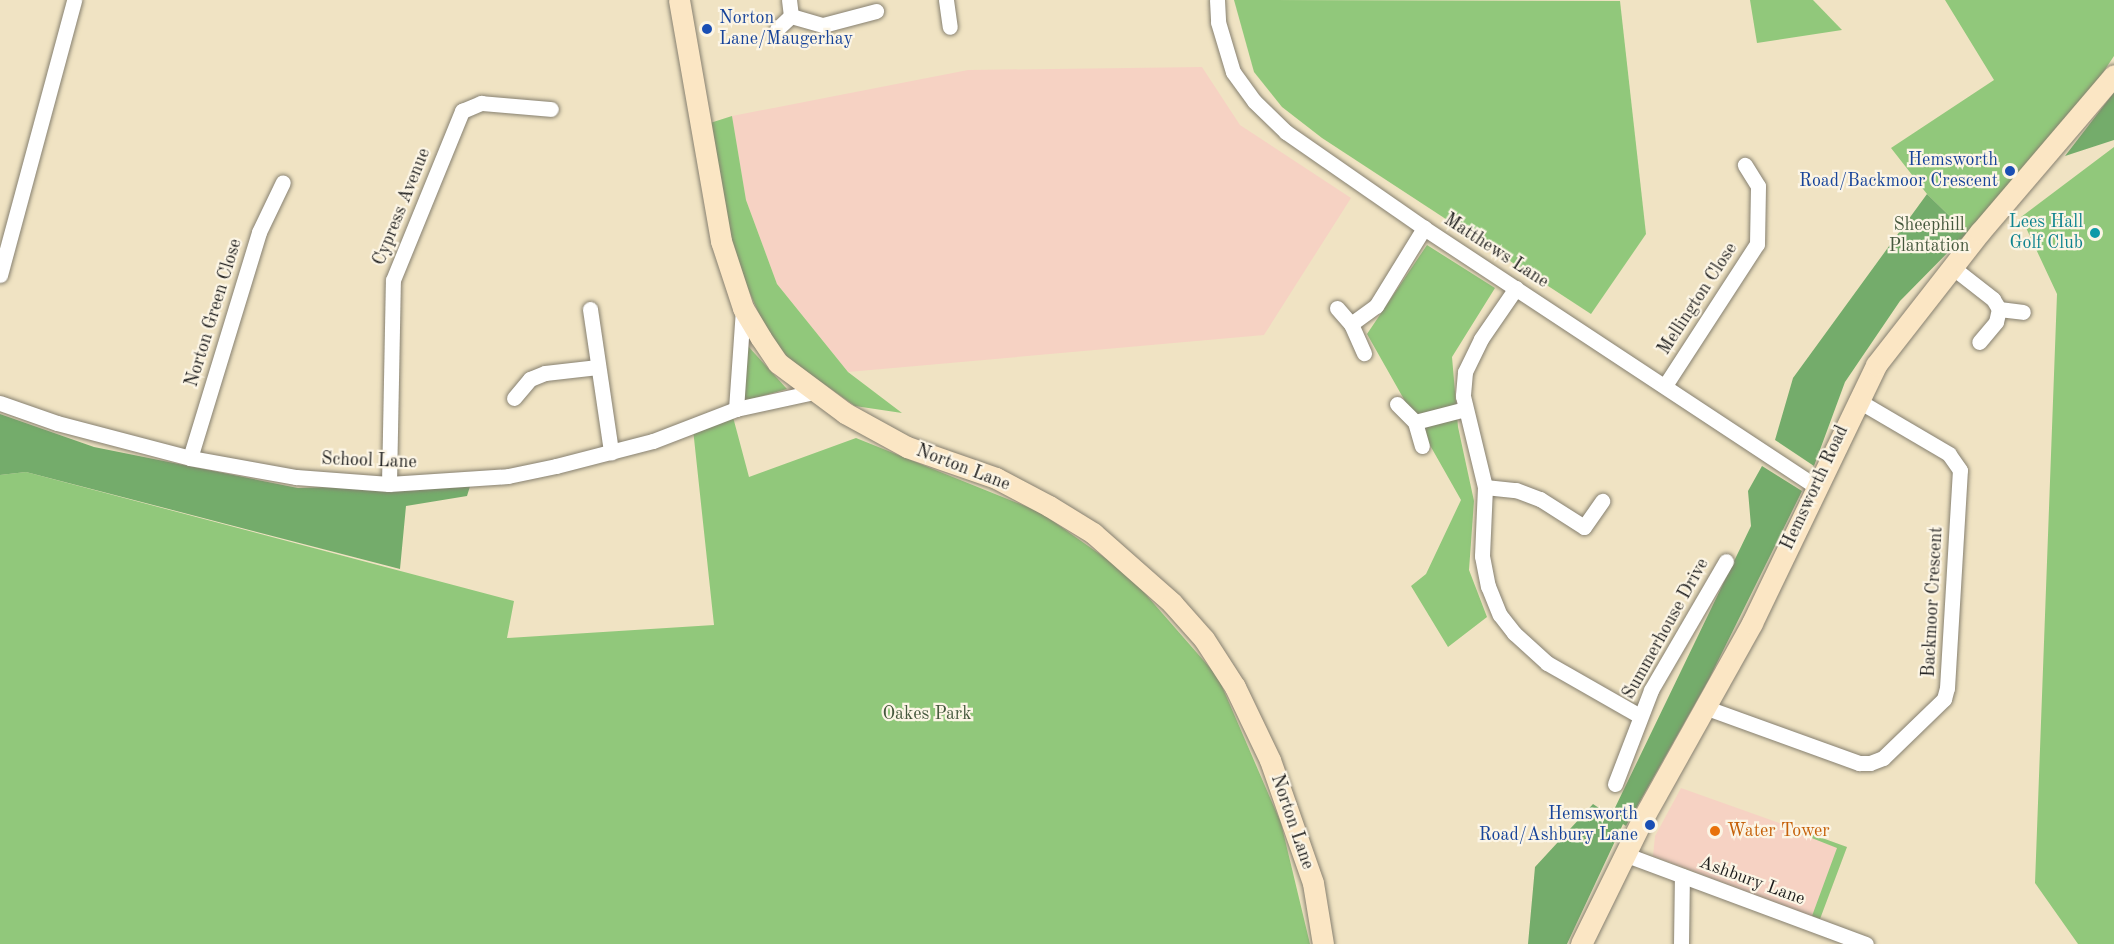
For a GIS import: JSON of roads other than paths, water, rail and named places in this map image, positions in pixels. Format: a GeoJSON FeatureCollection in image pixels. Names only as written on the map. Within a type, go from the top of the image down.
{"type":"FeatureCollection","features":[{"type":"Feature","properties":{"kind":"street"},"geometry":{"type":"LineString","coordinates":[[0,276],[74,0]]}},
{"type":"Feature","properties":{"kind":"street","name":"Norton Lane"},"geometry":{"type":"LineString","coordinates":[[679,0],[711,196],[743,308],[778,363],[813,392],[874,431],[996,478],[1049,506],[1093,533],[1172,603],[1204,639],[1229,678],[1270,760],[1313,883],[1323,944]]}},
{"type":"Feature","properties":{"kind":"street"},"geometry":{"type":"LineString","coordinates":[[789,0],[791,16]]}},
{"type":"Feature","properties":{"kind":"street"},"geometry":{"type":"LineString","coordinates":[[946,0],[950,27]]}},
{"type":"Feature","properties":{"kind":"street","name":"Matthews Lane"},"geometry":{"type":"LineString","coordinates":[[1217,0],[1218,22],[1233,72],[1254,101],[1286,132],[1424,228],[1666,384],[1816,486]]}},
{"type":"Feature","properties":{"kind":"street"},"geometry":{"type":"LineString","coordinates":[[791,16],[824,25],[876,11]]}},
{"type":"Feature","properties":{"kind":"street"},"geometry":{"type":"LineString","coordinates":[[777,29],[791,16]]}},
{"type":"Feature","properties":{"kind":"street","name":"Hemsworth Road"},"geometry":{"type":"LineString","coordinates":[[1581,944],[1624,854],[1707,708],[1876,365],[1952,267],[2114,75]]}},
{"type":"Feature","properties":{"kind":"street","name":"Cypress Avenue"},"geometry":{"type":"LineString","coordinates":[[389,484],[393,280],[462,111],[481,103],[550,109]]}},
{"type":"Feature","properties":{"kind":"street","name":"Mellington Close"},"geometry":{"type":"LineString","coordinates":[[1666,384],[1757,244],[1758,186],[1745,165]]}},
{"type":"Feature","properties":{"kind":"street","name":"Norton Green Close"},"geometry":{"type":"LineString","coordinates":[[190,458],[259,232],[283,182]]}},
{"type":"Feature","properties":{"kind":"street"},"geometry":{"type":"LineString","coordinates":[[1351,324],[1376,306],[1424,228]]}},
{"type":"Feature","properties":{"kind":"street"},"geometry":{"type":"LineString","coordinates":[[1952,267],[1993,298],[1999,309],[1996,322],[1979,342]]}},
{"type":"Feature","properties":{"kind":"street","name":"Summerhouse Drive"},"geometry":{"type":"LineString","coordinates":[[1516,288],[1481,339],[1466,372],[1466,409],[1485,487],[1482,556],[1488,586],[1500,615],[1514,633],[1547,663],[1640,716]]}},
{"type":"Feature","properties":{"kind":"street"},"geometry":{"type":"LineString","coordinates":[[736,409],[743,308]]}},
{"type":"Feature","properties":{"kind":"street"},"geometry":{"type":"LineString","coordinates":[[1337,308],[1351,324],[1364,353]]}},
{"type":"Feature","properties":{"kind":"street"},"geometry":{"type":"LineString","coordinates":[[590,309],[610,452]]}},
{"type":"Feature","properties":{"kind":"street"},"geometry":{"type":"LineString","coordinates":[[1999,309],[2023,312]]}},
{"type":"Feature","properties":{"kind":"street"},"geometry":{"type":"LineString","coordinates":[[514,398],[530,379],[545,373],[598,367]]}},
{"type":"Feature","properties":{"kind":"street","name":"School Lane"},"geometry":{"type":"LineString","coordinates":[[0,403],[57,423],[190,458],[296,477],[389,484],[508,476],[610,452],[736,409],[813,392]]}},
{"type":"Feature","properties":{"kind":"street","name":"Backmoor Crescent"},"geometry":{"type":"LineString","coordinates":[[1707,708],[1859,763],[1870,763],[1883,758],[1944,699],[1947,688],[1959,470],[1949,454],[1857,400]]}},
{"type":"Feature","properties":{"kind":"street"},"geometry":{"type":"LineString","coordinates":[[1397,404],[1415,422],[1422,446]]}},
{"type":"Feature","properties":{"kind":"street"},"geometry":{"type":"LineString","coordinates":[[1415,422],[1466,409]]}},
{"type":"Feature","properties":{"kind":"street"},"geometry":{"type":"LineString","coordinates":[[1485,487],[1516,490],[1540,499],[1584,527],[1602,501]]}},
{"type":"Feature","properties":{"kind":"street","name":"Summerhouse Drive"},"geometry":{"type":"LineString","coordinates":[[1615,784],[1640,716],[1726,561]]}},
{"type":"Feature","properties":{"kind":"street","name":"Ashbury Lane"},"geometry":{"type":"LineString","coordinates":[[1624,854],[1866,944]]}},
{"type":"Feature","properties":{"kind":"street"},"geometry":{"type":"LineString","coordinates":[[1681,944],[1682,876]]}},
{"type":"Feature","properties":{"kind":"place","name":"Norton Lane/Maugerhay"},"geometry":{"type":"Point","coordinates":[707,29]}},
{"type":"Feature","properties":{"kind":"place","name":"Hemsworth Road/Backmoor Crescent"},"geometry":{"type":"Point","coordinates":[2010,171]}},
{"type":"Feature","properties":{"kind":"place","name":"Lees Hall Golf Club"},"geometry":{"type":"Point","coordinates":[2095,233]}},
{"type":"Feature","properties":{"kind":"place","name":"Hemsworth Road/Ashbury Lane"},"geometry":{"type":"Point","coordinates":[1650,825]}},
{"type":"Feature","properties":{"kind":"place","name":"Water Tower"},"geometry":{"type":"Point","coordinates":[1715,831]}},
{"type":"Feature","properties":{"kind":"park label","name":"Sheephill Plantation"},"geometry":{"type":"Point","coordinates":[1929,236]}},
{"type":"Feature","properties":{"kind":"park label","name":"Oakes Park"},"geometry":{"type":"Point","coordinates":[927,714]}}]}
